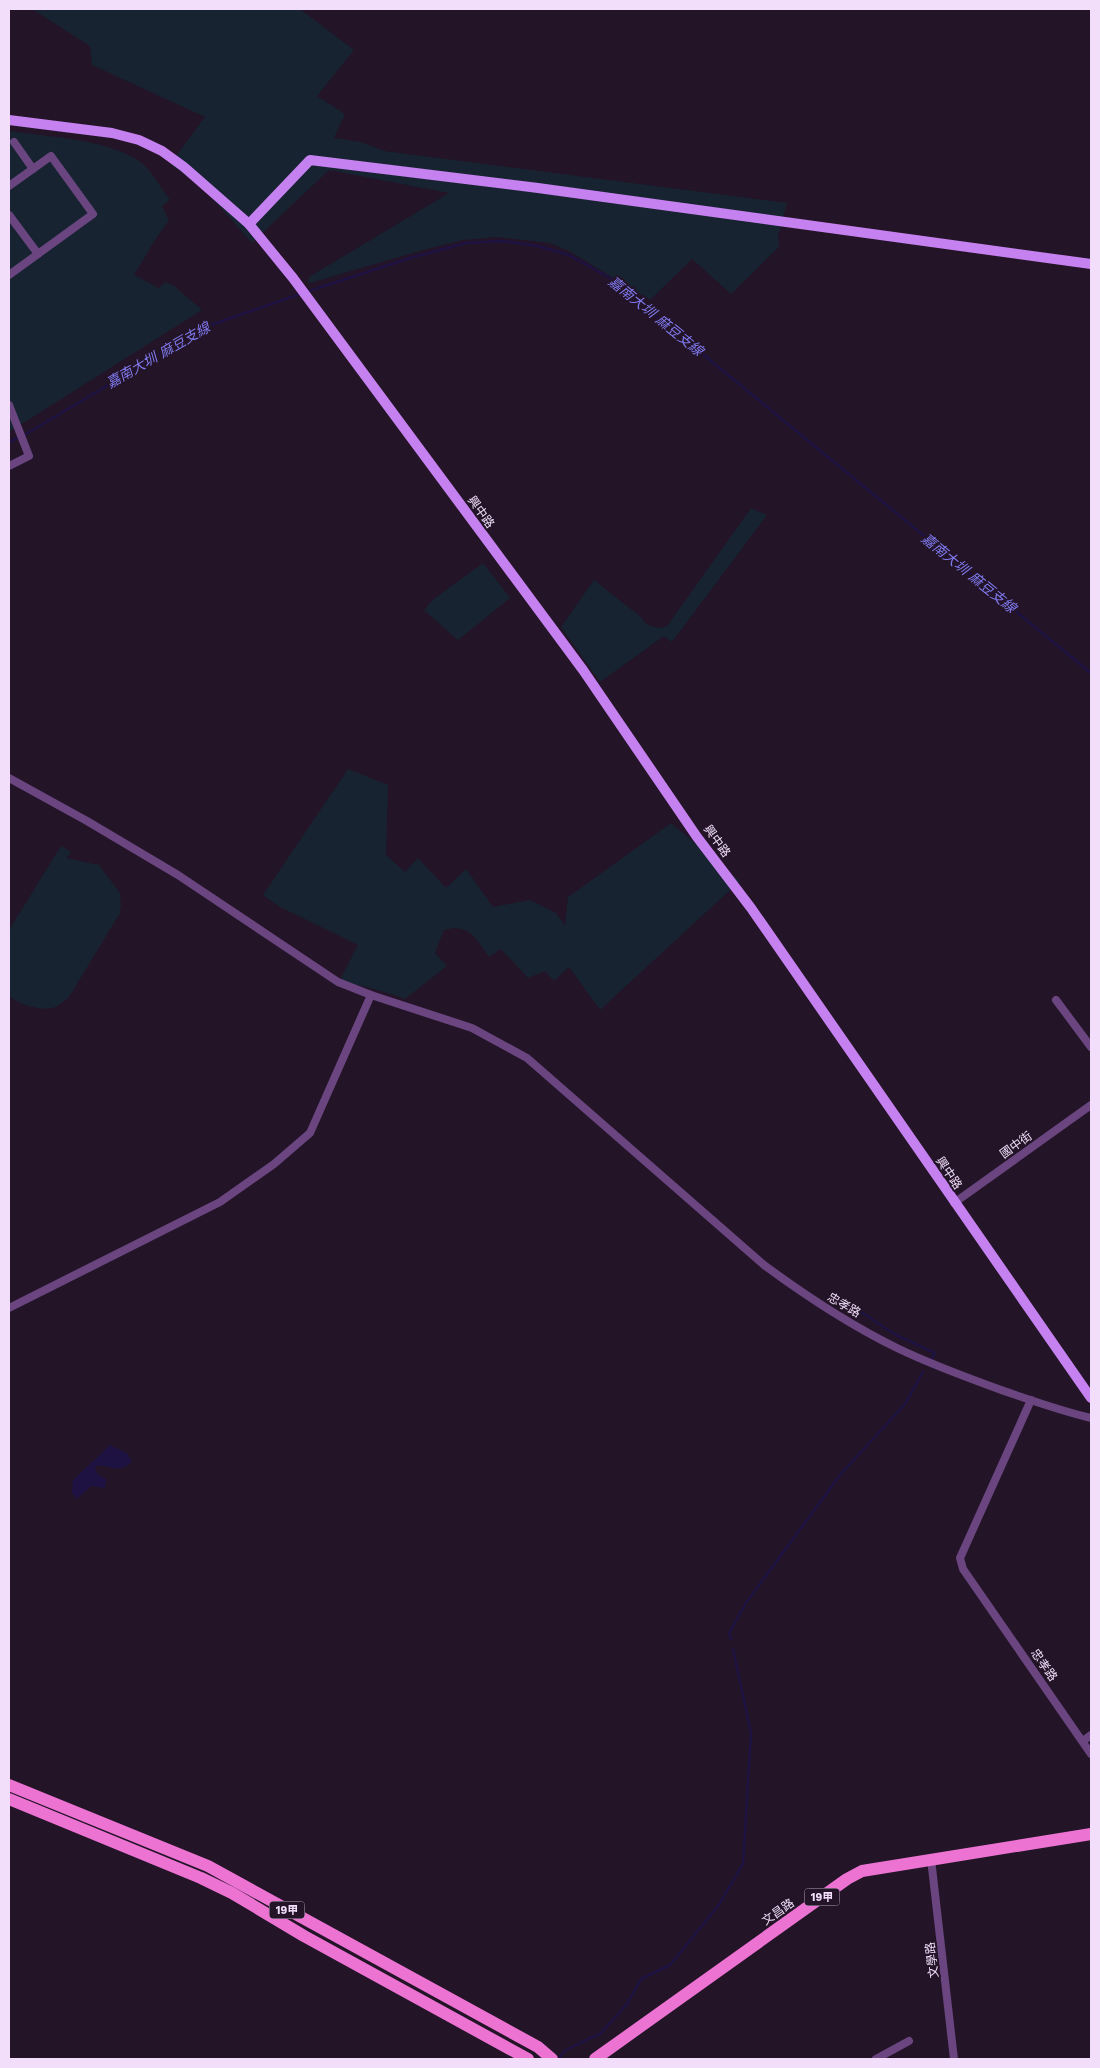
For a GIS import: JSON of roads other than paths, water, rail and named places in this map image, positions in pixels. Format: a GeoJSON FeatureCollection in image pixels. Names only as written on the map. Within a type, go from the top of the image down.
{"type":"FeatureCollection","features":[{"type":"Feature","properties":{"kind":"main road","name":"興中路"},"geometry":{"type":"LineString","coordinates":[[9,120],[112,133],[139,140],[172,158],[249,224],[293,278],[613,712],[697,837],[756,916],[1091,1398]]}},
{"type":"Feature","properties":{"kind":"main road"},"geometry":{"type":"LineString","coordinates":[[249,224],[310,160],[538,188],[1091,264]]}},
{"type":"Feature","properties":{"kind":"main road","name":"19甲"},"geometry":{"type":"LineString","coordinates":[[9,1785],[208,1866],[538,2047],[552,2059]]}},
{"type":"Feature","properties":{"kind":"main road","name":"19甲"},"geometry":{"type":"LineString","coordinates":[[9,1800],[201,1878],[232,1893],[304,1936],[528,2059]]}},
{"type":"Feature","properties":{"kind":"main road","name":"文昌路"},"geometry":{"type":"LineString","coordinates":[[595,2059],[848,1879],[862,1871],[1091,1834]]}},
{"type":"Feature","properties":{"kind":"street"},"geometry":{"type":"LineString","coordinates":[[14,142],[33,169]]}},
{"type":"Feature","properties":{"kind":"street"},"geometry":{"type":"LineString","coordinates":[[9,186],[51,156],[93,214],[9,275]]}},
{"type":"Feature","properties":{"kind":"street"},"geometry":{"type":"LineString","coordinates":[[9,215],[38,254]]}},
{"type":"Feature","properties":{"kind":"street"},"geometry":{"type":"LineString","coordinates":[[9,405],[29,456],[9,466]]}},
{"type":"Feature","properties":{"kind":"street","name":"忠孝路"},"geometry":{"type":"LineString","coordinates":[[9,778],[178,875],[325,975],[371,995],[472,1028],[527,1058],[764,1266],[804,1295],[905,1352],[961,1376],[1091,1418]]}},
{"type":"Feature","properties":{"kind":"street"},"geometry":{"type":"LineString","coordinates":[[9,1308],[220,1202],[274,1164],[310,1133],[371,995]]}},
{"type":"Feature","properties":{"kind":"street"},"geometry":{"type":"LineString","coordinates":[[1056,1000],[1091,1047]]}},
{"type":"Feature","properties":{"kind":"street","name":"國中街"},"geometry":{"type":"LineString","coordinates":[[954,1203],[1091,1105]]}},
{"type":"Feature","properties":{"kind":"street","name":"忠孝路"},"geometry":{"type":"LineString","coordinates":[[1031,1400],[960,1558],[960,1562],[1091,1754]]}},
{"type":"Feature","properties":{"kind":"street"},"geometry":{"type":"LineString","coordinates":[[1083,1741],[1091,1735]]}},
{"type":"Feature","properties":{"kind":"street","name":"文學路"},"geometry":{"type":"LineString","coordinates":[[931,1859],[954,2059]]}},
{"type":"Feature","properties":{"kind":"street"},"geometry":{"type":"LineString","coordinates":[[876,2059],[909,2041]]}},
{"type":"Feature","properties":{"kind":"waterway","name":"嘉南大圳 麻豆支線"},"geometry":{"type":"LineString","coordinates":[[306,292],[410,258],[466,243],[502,241],[538,246],[569,255],[610,278],[1091,673]]}},
{"type":"Feature","properties":{"kind":"waterway","name":"嘉南大圳 麻豆支線"},"geometry":{"type":"LineString","coordinates":[[9,442],[28,433],[205,327],[300,294]]}},
{"type":"Feature","properties":{"kind":"waterway"},"geometry":{"type":"LineString","coordinates":[[861,1312],[896,1335],[935,1353],[930,1361]]}},
{"type":"Feature","properties":{"kind":"waterway"},"geometry":{"type":"LineString","coordinates":[[731,1639],[729,1633],[746,1603],[840,1475],[905,1404],[923,1372]]}},
{"type":"Feature","properties":{"kind":"waterway"},"geometry":{"type":"LineString","coordinates":[[558,2059],[566,2050],[601,2033],[627,2004],[641,1979],[670,1965],[718,1906],[743,1864],[751,1733],[733,1649]]}}]}
